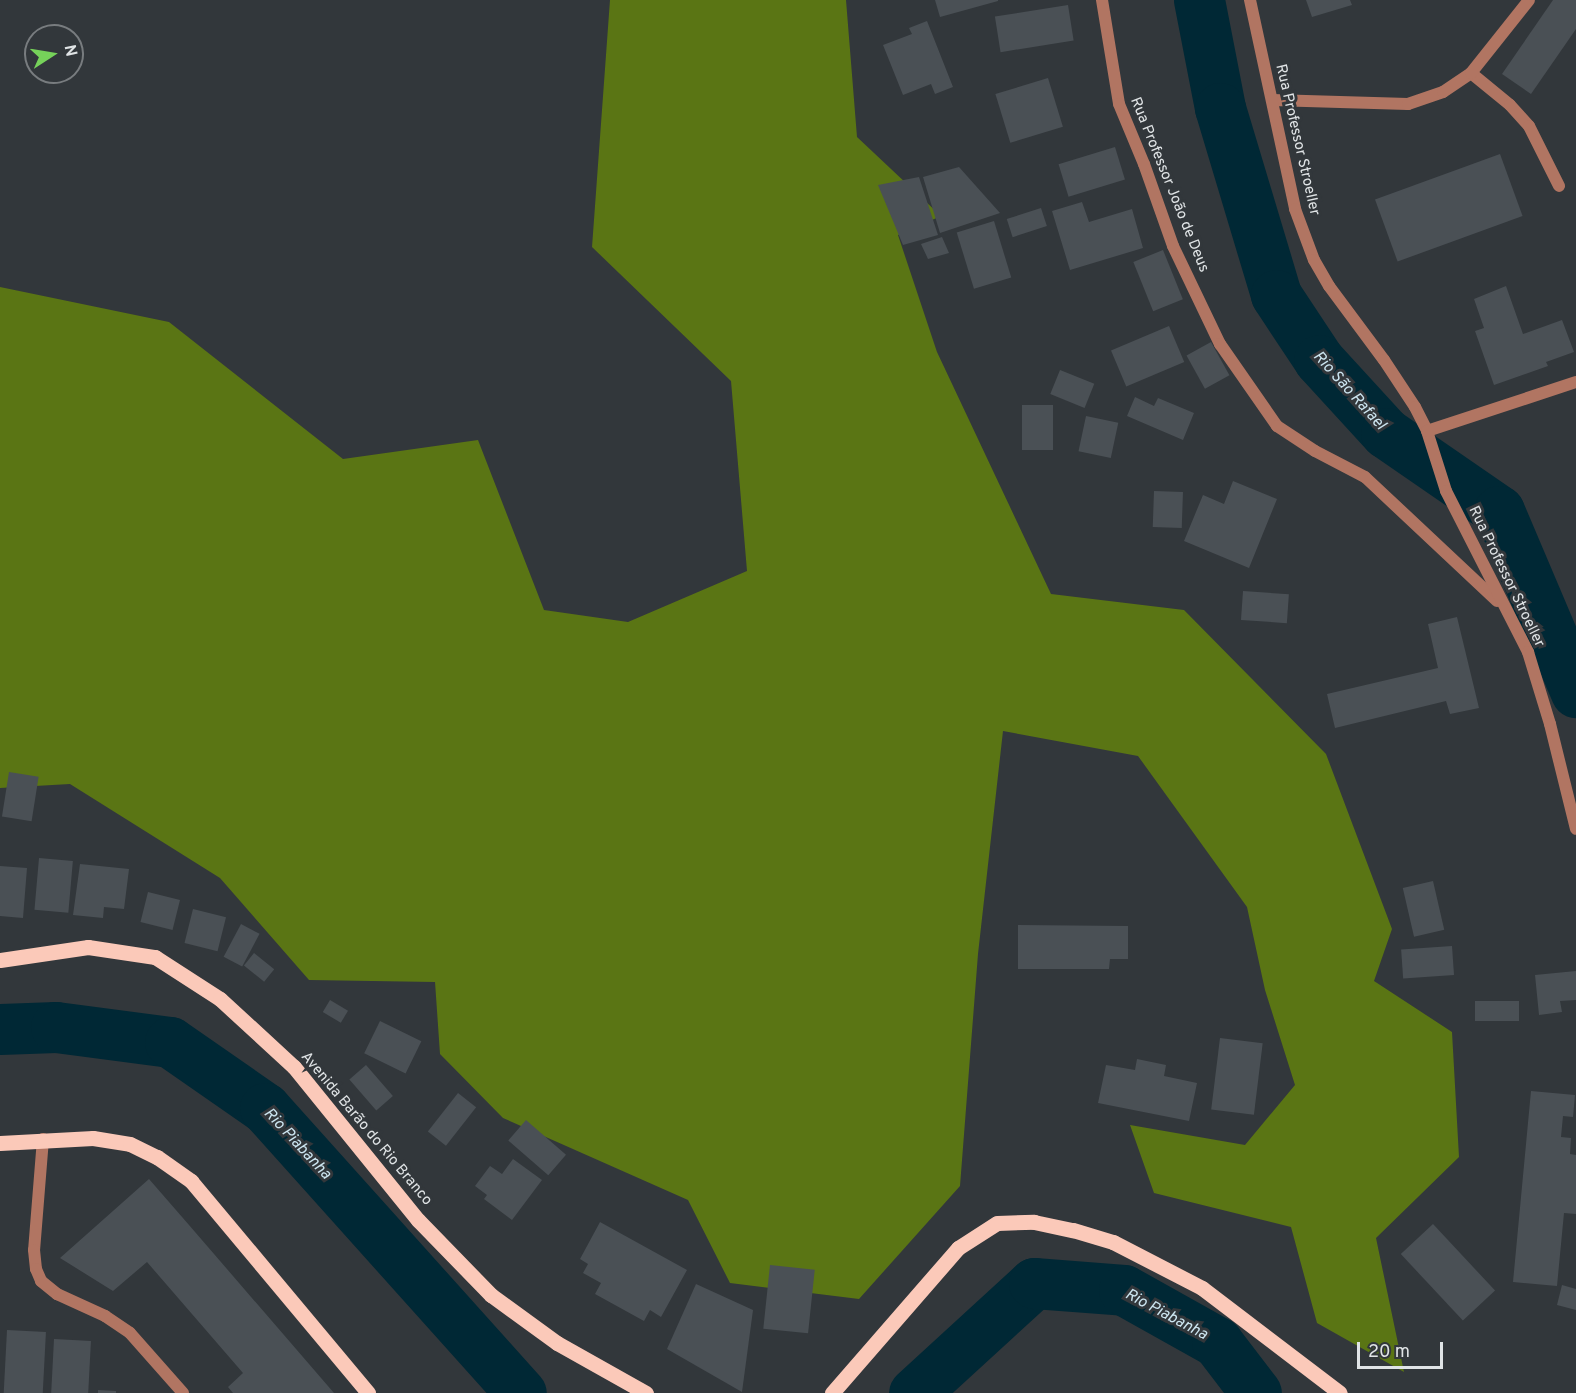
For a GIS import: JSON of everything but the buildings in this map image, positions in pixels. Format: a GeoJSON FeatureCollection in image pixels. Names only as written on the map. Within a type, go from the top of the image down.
{"type":"FeatureCollection","features":[{"type":"Feature","properties":{"kind":"main road","name":"Avenida Barão do Rio Branco"},"geometry":{"type":"LineString","coordinates":[[0,960],[88,947],[155,957],[220,999],[294,1067],[418,1220],[491,1295],[557,1343],[646,1393]]}},
{"type":"Feature","properties":{"kind":"main road"},"geometry":{"type":"LineString","coordinates":[[0,1143],[93,1138],[130,1144],[158,1157],[191,1181],[368,1393]]}},
{"type":"Feature","properties":{"kind":"main road"},"geometry":{"type":"LineString","coordinates":[[832,1393],[958,1248],[997,1223],[1034,1222],[1073,1230],[1113,1242],[1202,1288],[1340,1393]]}},
{"type":"Feature","properties":{"kind":"street","name":"Rua Professor João de Deus"},"geometry":{"type":"LineString","coordinates":[[1102,0],[1119,104],[1144,164],[1173,246],[1220,344],[1277,426],[1315,451],[1365,477],[1505,608]]}},
{"type":"Feature","properties":{"kind":"street","name":"Rua Professor Stroeller"},"geometry":{"type":"LineString","coordinates":[[1250,0],[1295,209],[1314,260],[1329,286],[1384,360],[1415,407],[1427,431],[1446,490],[1528,652],[1550,724],[1576,829]]}},
{"type":"Feature","properties":{"kind":"street"},"geometry":{"type":"LineString","coordinates":[[1272,100],[1408,104],[1443,92],[1471,74],[1522,3]]}},
{"type":"Feature","properties":{"kind":"street"},"geometry":{"type":"LineString","coordinates":[[1471,74],[1510,105],[1529,126],[1559,186]]}},
{"type":"Feature","properties":{"kind":"street"},"geometry":{"type":"LineString","coordinates":[[1427,431],[1576,382]]}},
{"type":"Feature","properties":{"kind":"street"},"geometry":{"type":"LineString","coordinates":[[43,1139],[34,1250],[36,1269],[41,1281],[57,1294],[105,1316],[130,1333],[183,1393]]}},
{"type":"Feature","properties":{"kind":"green space"},"geometry":{"type":"Polygon","coordinates":[[[610,0],[846,0],[857,137],[941,216],[898,235],[937,352],[1051,594],[1184,610],[1326,754],[1392,929],[1374,981],[1452,1032],[1459,1157],[1376,1238],[1404,1372],[1317,1323],[1291,1227],[1154,1193],[1130,1125],[1245,1145],[1295,1085],[1265,990],[1247,907],[1138,756],[1003,731],[978,954],[960,1186],[859,1299],[730,1283],[688,1200],[503,1118],[440,1054],[435,982],[309,980],[220,878],[70,784],[0,788],[0,287],[169,322],[343,459],[478,440],[544,610],[628,622],[747,571],[731,381],[592,247],[610,0]]]}},
{"type":"Feature","properties":{"kind":"waterway","name":"Rio São Rafael"},"geometry":{"type":"LineString","coordinates":[[1199,0],[1220,108],[1276,295],[1319,360],[1386,433],[1499,511],[1576,692]]}},
{"type":"Feature","properties":{"kind":"waterway","name":"Rio Piabanha"},"geometry":{"type":"LineString","coordinates":[[0,1029],[56,1027],[170,1042],[265,1108],[521,1393]]}},
{"type":"Feature","properties":{"kind":"waterway","name":"Rio Piabanha"},"geometry":{"type":"LineString","coordinates":[[914,1393],[1034,1283],[1124,1290],[1217,1342],[1256,1393]]}}]}
